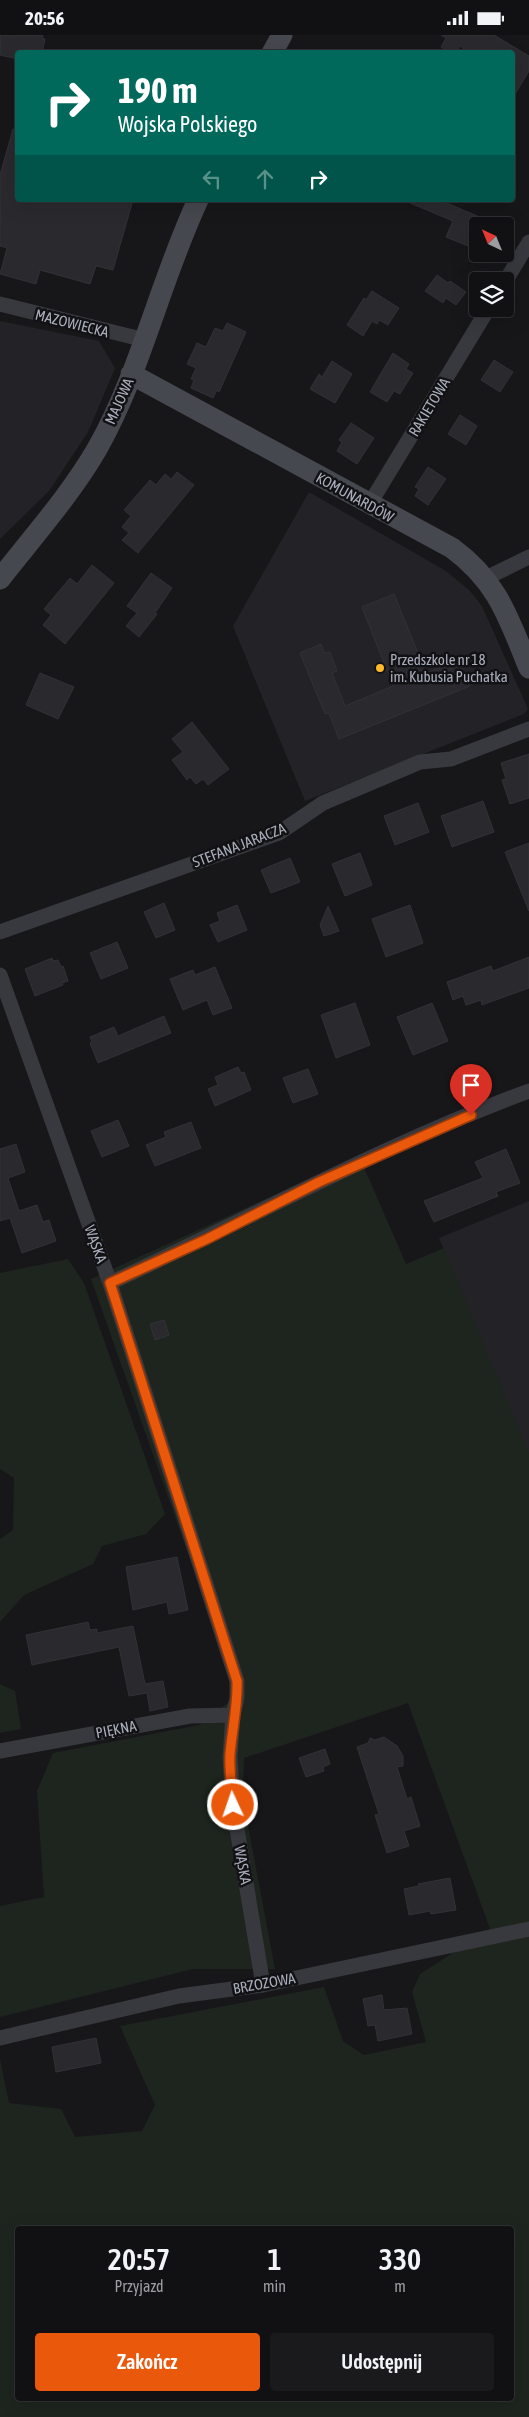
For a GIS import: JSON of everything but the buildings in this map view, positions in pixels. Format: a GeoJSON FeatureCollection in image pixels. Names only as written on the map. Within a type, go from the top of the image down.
{"type":"FeatureCollection","features":[{"type":"Feature","properties":{"kind":"street"},"geometry":{"type":"LineString","coordinates":[[274,50],[282,35]]}},
{"type":"Feature","properties":{"kind":"street","name":"MAJOWA"},"geometry":{"type":"LineString","coordinates":[[0,579],[53,512],[97,449],[145,340],[197,202]]}},
{"type":"Feature","properties":{"kind":"street"},"geometry":{"type":"LineString","coordinates":[[511,272],[529,242]]}},
{"type":"Feature","properties":{"kind":"street","name":"MAZOWIECKA"},"geometry":{"type":"LineString","coordinates":[[0,304],[145,340]]}},
{"type":"Feature","properties":{"kind":"street","name":"RAKIETOWA"},"geometry":{"type":"LineString","coordinates":[[369,505],[483,317]]}},
{"type":"Feature","properties":{"kind":"street","name":"KOMUNARDÓW"},"geometry":{"type":"LineString","coordinates":[[131,374],[369,505],[452,548],[486,578],[504,609],[529,667]]}},
{"type":"Feature","properties":{"kind":"street"},"geometry":{"type":"LineString","coordinates":[[486,578],[529,557]]}},
{"type":"Feature","properties":{"kind":"street","name":"STEFANA JARACZA"},"geometry":{"type":"LineString","coordinates":[[0,932],[279,833],[324,803],[420,762],[451,759],[529,729]]}},
{"type":"Feature","properties":{"kind":"street","name":"WĄSKA"},"geometry":{"type":"LineString","coordinates":[[0,975],[110,1283],[237,1681],[238,1698],[233,1715],[230,1757],[233,1805],[263,1985]]}},
{"type":"Feature","properties":{"kind":"street"},"geometry":{"type":"LineString","coordinates":[[110,1283],[207,1239],[319,1182],[529,1091]]}},
{"type":"Feature","properties":{"kind":"street","name":"PIĘKNA"},"geometry":{"type":"LineString","coordinates":[[0,1751],[190,1716],[233,1715]]}},
{"type":"Feature","properties":{"kind":"street","name":"BRZOZOWA"},"geometry":{"type":"LineString","coordinates":[[0,2037],[179,1996],[263,1985],[529,1929]]}},
{"type":"Feature","properties":{"kind":"shaded area"},"geometry":{"type":"Polygon","coordinates":[[[0,321],[99,341],[115,368],[88,432],[49,491],[0,539],[0,321]]]}},
{"type":"Feature","properties":{"kind":"shaded area","name":"Przedszkole nr 18 im. Kubusia Puchatka"},"geometry":{"type":"Polygon","coordinates":[[[309,492],[446,571],[469,590],[482,606],[528,709],[524,714],[305,801],[233,626],[309,492]]]}},
{"type":"Feature","properties":{"kind":"shaded area"},"geometry":{"type":"Polygon","coordinates":[[[359,1156],[406,1264],[444,1248],[529,1454],[529,2417],[0,2417],[0,2059],[9,2103],[61,2109],[75,2137],[142,2131],[155,2105],[120,2026],[324,1987],[343,2041],[364,2055],[426,2042],[412,1992],[420,1974],[490,1929],[408,1703],[244,1758],[243,1799],[275,1969],[193,1969],[0,2017],[0,1906],[44,1897],[37,1791],[53,1753],[199,1725],[238,1695],[91,1279],[359,1156]]]}},
{"type":"Feature","properties":{"kind":"shaded area"},"geometry":{"type":"Polygon","coordinates":[[[529,1201],[529,1455],[439,1238],[529,1201]]]}},
{"type":"Feature","properties":{"kind":"shaded area"},"geometry":{"type":"Polygon","coordinates":[[[68,1259],[84,1283],[165,1514],[146,1534],[102,1546],[93,1564],[24,1595],[0,1622],[0,1539],[13,1530],[14,1478],[0,1469],[0,1273],[68,1259]]]}},
{"type":"Feature","properties":{"kind":"shaded area"},"geometry":{"type":"Polygon","coordinates":[[[0,1684],[15,1691],[21,1729],[0,1733],[0,1684]]]}},
{"type":"Feature","properties":{"kind":"place","name":"Przedszkole nr 18 im. Kubusia Puchatka"},"geometry":{"type":"Point","coordinates":[380,668]}},
{"type":"Feature","properties":{"kind":"route"},"geometry":{"type":"LineString","coordinates":[[233,1805],[230,1757],[233,1715],[238,1698],[237,1681],[110,1283],[207,1239],[319,1182],[471,1115]]}}]}
